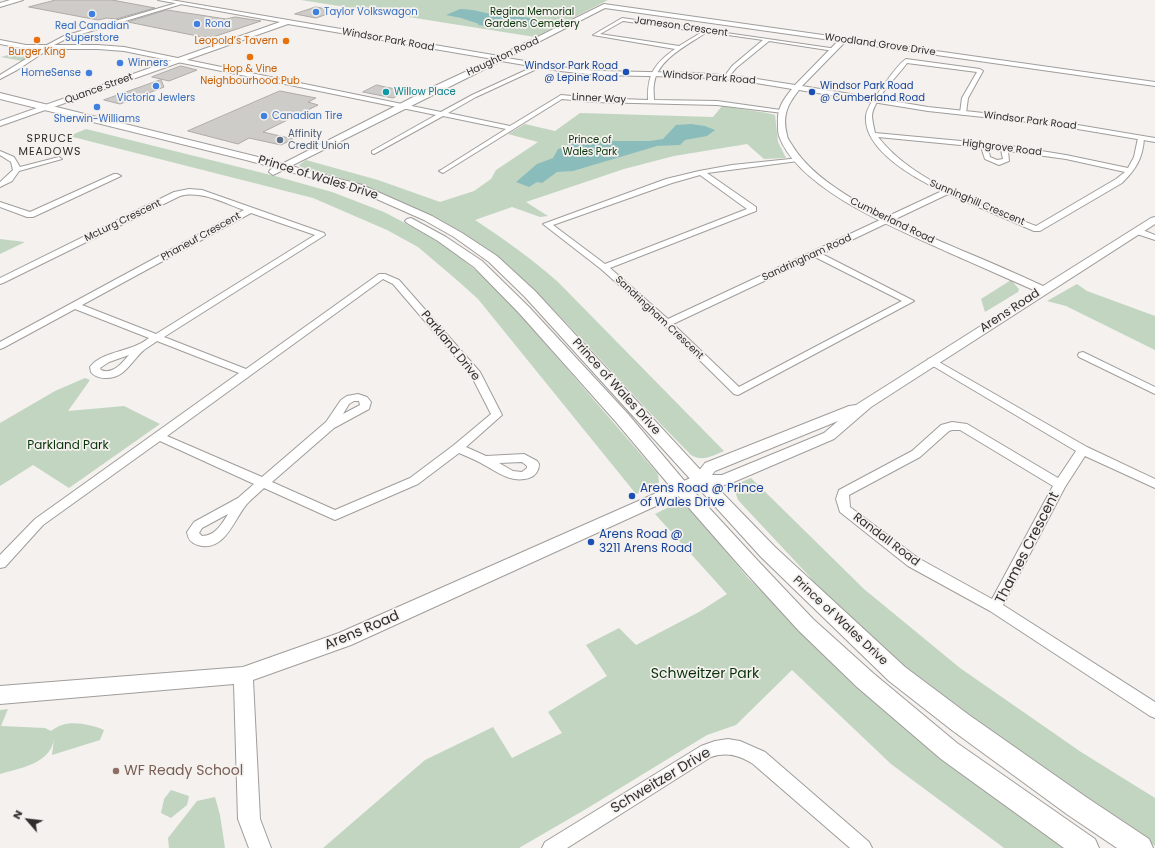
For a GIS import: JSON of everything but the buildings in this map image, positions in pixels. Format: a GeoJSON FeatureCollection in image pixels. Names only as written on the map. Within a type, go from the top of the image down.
{"type":"FeatureCollection","features":[{"type":"Feature","properties":{"kind":"highway"},"geometry":{"type":"LineString","coordinates":[[0,3],[3,0]]}},
{"type":"Feature","properties":{"kind":"highway"},"geometry":{"type":"LineString","coordinates":[[0,3],[14,0]]}},
{"type":"Feature","properties":{"kind":"highway"},"geometry":{"type":"LineString","coordinates":[[0,3],[19,0]]}},
{"type":"Feature","properties":{"kind":"main road","name":"Prince of Wales Drive"},"geometry":{"type":"LineString","coordinates":[[0,96],[279,169],[388,208],[442,239],[478,264],[524,310],[622,418],[690,484],[768,552],[897,674],[961,723],[1076,806],[1140,848]]}},
{"type":"Feature","properties":{"kind":"main road","name":"Prince of Wales Drive"},"geometry":{"type":"LineString","coordinates":[[0,105],[279,169]]}},
{"type":"Feature","properties":{"kind":"main road","name":"Prince of Wales Drive"},"geometry":{"type":"LineString","coordinates":[[690,484],[806,625],[865,680],[949,751],[1086,848]]}},
{"type":"Feature","properties":{"kind":"street","name":"Windsor Park Road"},"geometry":{"type":"LineString","coordinates":[[161,0],[539,66],[593,73],[727,77],[797,87],[876,101],[963,113],[1048,122],[1155,140]]}},
{"type":"Feature","properties":{"kind":"street"},"geometry":{"type":"LineString","coordinates":[[0,77],[15,70],[48,47],[70,36],[180,3]]}},
{"type":"Feature","properties":{"kind":"street","name":"Woodland Grove Drive"},"geometry":{"type":"LineString","coordinates":[[604,6],[1155,84]]}},
{"type":"Feature","properties":{"kind":"street","name":"Haughton Road"},"geometry":{"type":"LineString","coordinates":[[279,169],[604,6]]}},
{"type":"Feature","properties":{"kind":"street","name":"Jameson Crescent"},"geometry":{"type":"LineString","coordinates":[[681,48],[595,35],[622,19],[834,50]]}},
{"type":"Feature","properties":{"kind":"street","name":"Quance Street"},"geometry":{"type":"LineString","coordinates":[[0,124],[288,22]]}},
{"type":"Feature","properties":{"kind":"street"},"geometry":{"type":"LineString","coordinates":[[651,101],[650,86],[654,74],[662,62],[706,31]]}},
{"type":"Feature","properties":{"kind":"street"},"geometry":{"type":"LineString","coordinates":[[781,112],[797,87],[844,39]]}},
{"type":"Feature","properties":{"kind":"street"},"geometry":{"type":"LineString","coordinates":[[727,77],[734,67],[767,40]]}},
{"type":"Feature","properties":{"kind":"street"},"geometry":{"type":"LineString","coordinates":[[0,42],[24,47],[114,48],[181,60],[511,128]]}},
{"type":"Feature","properties":{"kind":"street","name":"Sunninghill Crescent"},"geometry":{"type":"LineString","coordinates":[[963,113],[965,98],[980,71],[906,61],[872,106],[869,116],[869,125],[879,145],[904,168],[947,192],[1037,229],[1119,181],[1130,171],[1136,162],[1140,152],[1141,138]]}},
{"type":"Feature","properties":{"kind":"street"},"geometry":{"type":"LineString","coordinates":[[374,152],[483,91],[539,66]]}},
{"type":"Feature","properties":{"kind":"street","name":"Linner Way"},"geometry":{"type":"LineString","coordinates":[[443,172],[561,97],[593,100],[717,103],[781,112]]}},
{"type":"Feature","properties":{"kind":"street","name":"Cumberland Road"},"geometry":{"type":"LineString","coordinates":[[781,112],[783,134],[790,148],[798,159],[814,175],[839,194],[887,220],[1043,290]]}},
{"type":"Feature","properties":{"kind":"street","name":"Highgrove Road"},"geometry":{"type":"LineString","coordinates":[[873,135],[1004,147],[1068,157],[1130,171]]}},
{"type":"Feature","properties":{"kind":"street"},"geometry":{"type":"LineString","coordinates":[[984,145],[987,158],[994,162],[1002,163],[1007,160],[1004,147]]}},
{"type":"Feature","properties":{"kind":"street"},"geometry":{"type":"LineString","coordinates":[[0,152],[11,157],[16,163],[17,170]]}},
{"type":"Feature","properties":{"kind":"street"},"geometry":{"type":"LineString","coordinates":[[0,185],[9,179],[17,170],[59,159]]}},
{"type":"Feature","properties":{"kind":"street","name":"Sandringham Crescent"},"geometry":{"type":"LineString","coordinates":[[798,159],[701,172],[670,181],[547,224],[604,267],[667,323],[738,392],[909,301],[816,254]]}},
{"type":"Feature","properties":{"kind":"street"},"geometry":{"type":"LineString","coordinates":[[604,267],[753,209],[701,172]]}},
{"type":"Feature","properties":{"kind":"street"},"geometry":{"type":"LineString","coordinates":[[0,204],[30,215],[117,176]]}},
{"type":"Feature","properties":{"kind":"street","name":"McLurg Crescent"},"geometry":{"type":"LineString","coordinates":[[0,281],[177,194],[189,191],[199,192],[250,210]]}},
{"type":"Feature","properties":{"kind":"street","name":"Sandringham Road"},"geometry":{"type":"LineString","coordinates":[[667,323],[947,192]]}},
{"type":"Feature","properties":{"kind":"street","name":"Phaneuf Crescent"},"geometry":{"type":"LineString","coordinates":[[0,346],[250,210],[321,235],[156,338]]}},
{"type":"Feature","properties":{"kind":"street","name":"Arens Road"},"geometry":{"type":"LineString","coordinates":[[0,695],[243,675],[346,639],[690,484],[710,467],[866,404],[1155,220]]}},
{"type":"Feature","properties":{"kind":"street"},"geometry":{"type":"LineString","coordinates":[[1137,231],[1155,238]]}},
{"type":"Feature","properties":{"kind":"street","name":"Parkland Drive"},"geometry":{"type":"LineString","coordinates":[[0,563],[39,522],[158,436],[247,372],[382,276],[396,282],[476,374],[497,415],[458,448],[414,481],[335,515],[158,436]]}},
{"type":"Feature","properties":{"kind":"street"},"geometry":{"type":"LineString","coordinates":[[75,306],[247,372]]}},
{"type":"Feature","properties":{"kind":"street"},"geometry":{"type":"LineString","coordinates":[[140,348],[156,338]]}},
{"type":"Feature","properties":{"kind":"street"},"geometry":{"type":"LineString","coordinates":[[1083,355],[1155,391]]}},
{"type":"Feature","properties":{"kind":"street"},"geometry":{"type":"LineString","coordinates":[[932,361],[1083,450],[1155,484]]}},
{"type":"Feature","properties":{"kind":"street"},"geometry":{"type":"LineString","coordinates":[[242,501],[330,425]]}},
{"type":"Feature","properties":{"kind":"street","name":"Randall Road"},"geometry":{"type":"LineString","coordinates":[[996,607],[913,562],[844,509],[842,499],[843,493],[916,454],[945,428],[952,426],[963,427],[1060,485]]}},
{"type":"Feature","properties":{"kind":"street"},"geometry":{"type":"LineString","coordinates":[[458,448],[485,460]]}},
{"type":"Feature","properties":{"kind":"street","name":"Thames Crescent"},"geometry":{"type":"LineString","coordinates":[[1083,450],[1060,485],[996,607],[1155,711]]}},
{"type":"Feature","properties":{"kind":"street"},"geometry":{"type":"LineString","coordinates":[[243,675],[249,818],[260,848]]}},
{"type":"Feature","properties":{"kind":"street","name":"Schweitzer Drive"},"geometry":{"type":"LineString","coordinates":[[551,848],[707,751],[721,746],[734,746],[759,758],[863,848]]}},
{"type":"Feature","properties":{"kind":"green space","name":"Regina Memorial Gardens Cemetery"},"geometry":{"type":"Polygon","coordinates":[[[301,0],[608,0],[535,37],[301,0]]]}},
{"type":"Feature","properties":{"kind":"green space"},"geometry":{"type":"Polygon","coordinates":[[[28,49],[38,50],[22,61],[1,57],[28,49]]]}},
{"type":"Feature","properties":{"kind":"green space","name":"Prince of Wales Park"},"geometry":{"type":"Polygon","coordinates":[[[722,106],[775,115],[778,142],[786,158],[764,159],[747,144],[674,156],[624,169],[526,202],[548,216],[540,217],[512,207],[475,220],[497,234],[558,282],[724,451],[704,458],[691,455],[542,297],[491,254],[453,229],[392,198],[350,181],[301,167],[299,165],[306,160],[378,180],[440,202],[474,191],[491,179],[496,170],[538,142],[508,134],[525,124],[555,131],[580,113],[713,117],[722,106]]]}},
{"type":"Feature","properties":{"kind":"green space"},"geometry":{"type":"Polygon","coordinates":[[[86,129],[275,176],[332,192],[384,212],[426,234],[455,253],[498,289],[658,474],[659,482],[654,487],[636,494],[478,299],[418,247],[387,230],[313,198],[69,136],[86,129]]]}},
{"type":"Feature","properties":{"kind":"green space"},"geometry":{"type":"Polygon","coordinates":[[[0,239],[25,242],[0,254],[0,239]]]}},
{"type":"Feature","properties":{"kind":"green space"},"geometry":{"type":"Polygon","coordinates":[[[1011,280],[1019,289],[1018,292],[985,312],[981,299],[1011,280]]]}},
{"type":"Feature","properties":{"kind":"green space"},"geometry":{"type":"Polygon","coordinates":[[[1077,284],[1087,291],[1155,316],[1155,350],[1066,306],[1047,301],[1077,284]]]}},
{"type":"Feature","properties":{"kind":"green space","name":"Parkland Park"},"geometry":{"type":"Polygon","coordinates":[[[85,378],[90,380],[68,411],[124,406],[160,424],[69,488],[33,465],[0,486],[0,423],[55,391],[85,378]]]}},
{"type":"Feature","properties":{"kind":"green space"},"geometry":{"type":"Polygon","coordinates":[[[751,478],[864,589],[960,668],[1081,752],[1155,798],[1155,846],[931,691],[826,598],[809,576],[738,500],[734,489],[739,483],[751,478]]]}},
{"type":"Feature","properties":{"kind":"green space","name":"Schweitzer Park"},"geometry":{"type":"Polygon","coordinates":[[[673,505],[684,506],[691,509],[748,578],[860,686],[1066,848],[1004,848],[891,764],[792,670],[736,725],[707,735],[519,848],[323,848],[425,760],[493,727],[512,758],[562,733],[548,712],[607,676],[586,645],[619,628],[636,645],[699,612],[727,594],[655,514],[673,505]]]}},
{"type":"Feature","properties":{"kind":"green space"},"geometry":{"type":"Polygon","coordinates":[[[8,709],[1,726],[45,728],[51,731],[62,725],[77,724],[89,725],[104,730],[100,740],[52,755],[54,739],[47,754],[33,764],[0,774],[0,710],[8,709]]]}},
{"type":"Feature","properties":{"kind":"green space"},"geometry":{"type":"Polygon","coordinates":[[[171,790],[189,796],[187,805],[171,818],[161,813],[164,799],[171,790]]]}},
{"type":"Feature","properties":{"kind":"green space"},"geometry":{"type":"Polygon","coordinates":[[[215,797],[220,815],[225,848],[169,848],[168,838],[197,801],[215,797]]]}},
{"type":"Feature","properties":{"kind":"water"},"geometry":{"type":"Polygon","coordinates":[[[460,9],[529,18],[540,20],[541,22],[534,27],[516,26],[509,29],[478,25],[479,24],[461,18],[446,15],[460,9]]]}},
{"type":"Feature","properties":{"kind":"water"},"geometry":{"type":"Polygon","coordinates":[[[691,124],[705,126],[715,130],[707,136],[685,140],[680,145],[657,146],[573,171],[557,172],[542,183],[537,182],[529,187],[516,182],[537,164],[553,158],[558,149],[580,141],[650,141],[663,139],[676,125],[691,124]]]}},
{"type":"Feature","properties":{"kind":"place","name":"Taylor Volkswagon"},"geometry":{"type":"Point","coordinates":[316,12]}},
{"type":"Feature","properties":{"kind":"place","name":"Real Canadian Superstore"},"geometry":{"type":"Point","coordinates":[92,14]}},
{"type":"Feature","properties":{"kind":"place","name":"Rona"},"geometry":{"type":"Point","coordinates":[197,24]}},
{"type":"Feature","properties":{"kind":"place","name":"Burger King"},"geometry":{"type":"Point","coordinates":[37,40]}},
{"type":"Feature","properties":{"kind":"place","name":"Leopold’s Tavern"},"geometry":{"type":"Point","coordinates":[286,41]}},
{"type":"Feature","properties":{"kind":"place","name":"Hop & Vine Neighbourhood Pub"},"geometry":{"type":"Point","coordinates":[250,57]}},
{"type":"Feature","properties":{"kind":"place","name":"Winners"},"geometry":{"type":"Point","coordinates":[120,63]}},
{"type":"Feature","properties":{"kind":"place","name":"Windsor Park Road @ Lepine Road"},"geometry":{"type":"Point","coordinates":[626,72]}},
{"type":"Feature","properties":{"kind":"place","name":"HomeSense"},"geometry":{"type":"Point","coordinates":[89,73]}},
{"type":"Feature","properties":{"kind":"place","name":"Victoria Jewlers"},"geometry":{"type":"Point","coordinates":[156,86]}},
{"type":"Feature","properties":{"kind":"place","name":"Willow Place"},"geometry":{"type":"Point","coordinates":[386,92]}},
{"type":"Feature","properties":{"kind":"place","name":"Windsor Park Road @ Cumberland Road"},"geometry":{"type":"Point","coordinates":[812,92]}},
{"type":"Feature","properties":{"kind":"place","name":"Sherwin-Williams"},"geometry":{"type":"Point","coordinates":[97,107]}},
{"type":"Feature","properties":{"kind":"place","name":"Canadian Tire"},"geometry":{"type":"Point","coordinates":[264,116]}},
{"type":"Feature","properties":{"kind":"place","name":"Affinity Credit Union"},"geometry":{"type":"Point","coordinates":[280,140]}},
{"type":"Feature","properties":{"kind":"place","name":"Arens Road @ Prince of Wales Drive"},"geometry":{"type":"Point","coordinates":[632,496]}},
{"type":"Feature","properties":{"kind":"place","name":"Arens Road @ 3211 Arens Road"},"geometry":{"type":"Point","coordinates":[591,542]}},
{"type":"Feature","properties":{"kind":"place","name":"WF Ready School"},"geometry":{"type":"Point","coordinates":[116,771]}},
{"type":"Feature","properties":{"kind":"district","name":"SPRUCE MEADOWS"},"geometry":{"type":"Point","coordinates":[50,145]}}]}
